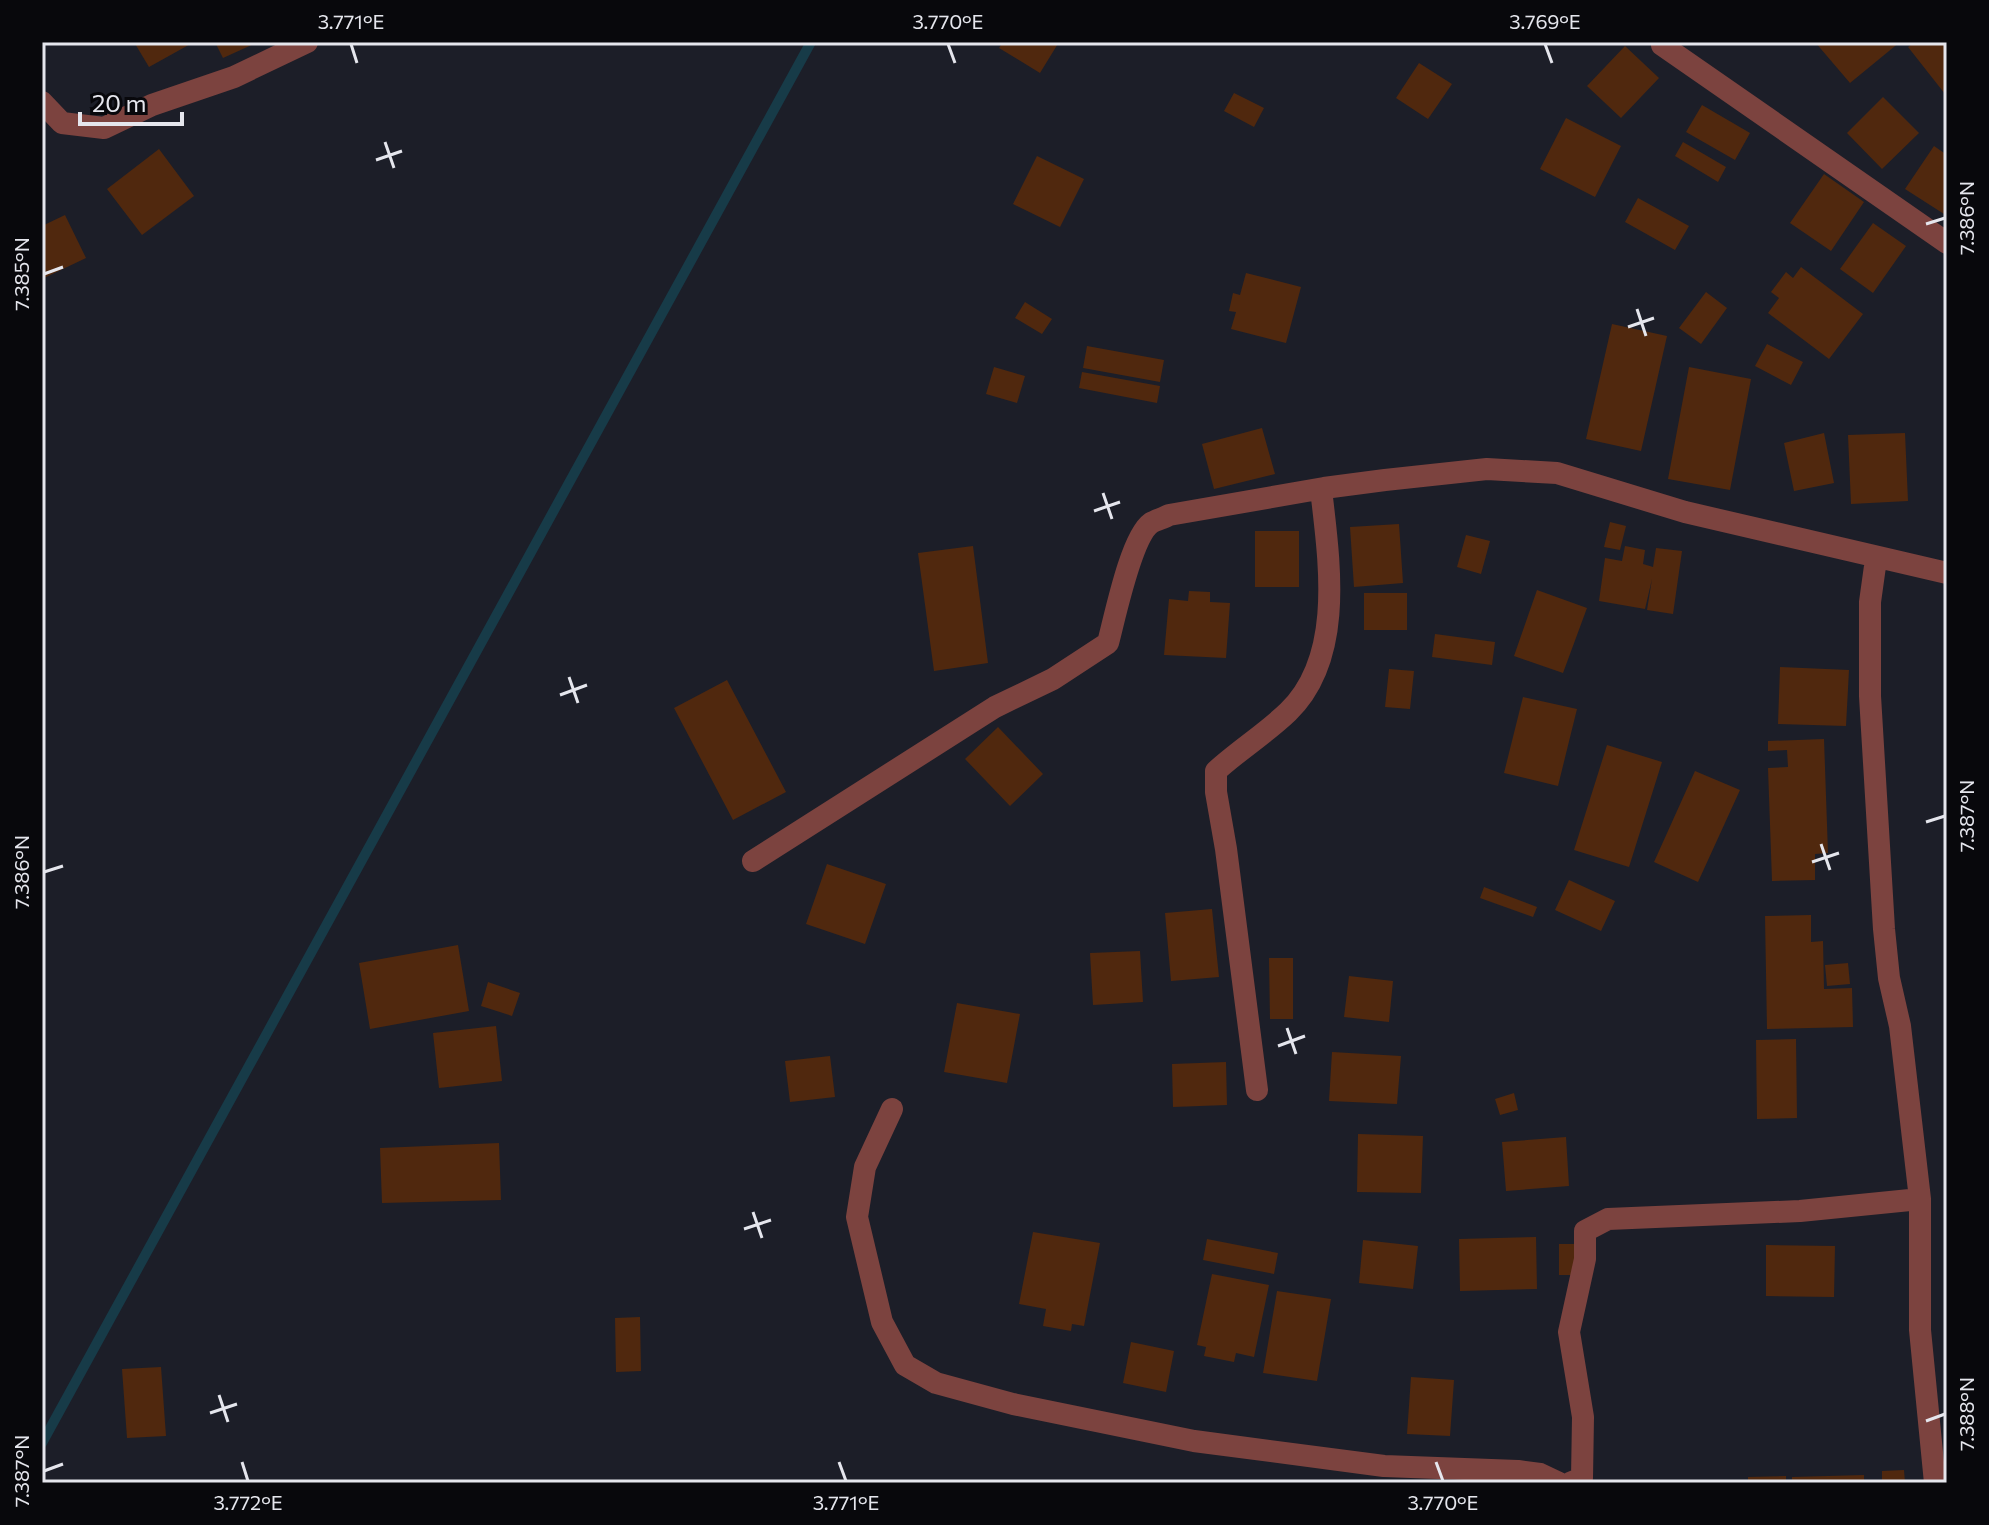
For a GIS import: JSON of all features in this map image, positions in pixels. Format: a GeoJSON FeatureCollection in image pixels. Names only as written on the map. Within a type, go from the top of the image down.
{"type":"FeatureCollection","features":[{"type":"Feature","properties":{"kind":"street"},"geometry":{"type":"LineString","coordinates":[[42,102],[62,123],[104,128],[152,105],[234,77],[307,42]]}},
{"type":"Feature","properties":{"kind":"street"},"geometry":{"type":"LineString","coordinates":[[1662,45],[1947,243]]}},
{"type":"Feature","properties":{"kind":"street"},"geometry":{"type":"LineString","coordinates":[[753,861],[995,707],[1053,679],[1108,643],[1141,536],[1150,524],[1169,515],[1321,489],[1487,469],[1557,473],[1685,512],[1876,559],[1947,573]]}},
{"type":"Feature","properties":{"kind":"street"},"geometry":{"type":"LineString","coordinates":[[1257,1090],[1216,792],[1216,771],[1289,711],[1313,681],[1324,643],[1331,582],[1321,489]]}},
{"type":"Feature","properties":{"kind":"street"},"geometry":{"type":"LineString","coordinates":[[1876,559],[1870,602],[1870,696],[1884,929],[1889,978],[1900,1026],[1920,1199],[1920,1330],[1935,1483]]}},
{"type":"Feature","properties":{"kind":"street"},"geometry":{"type":"LineString","coordinates":[[892,1109],[865,1167],[857,1217],[882,1322],[905,1365],[936,1383],[1013,1404],[1194,1441],[1384,1466],[1518,1471],[1540,1474],[1559,1483]]}},
{"type":"Feature","properties":{"kind":"street"},"geometry":{"type":"LineString","coordinates":[[1570,1483],[1582,1478],[1583,1417],[1569,1332],[1585,1259],[1585,1231],[1608,1219],[1800,1211],[1920,1199]]}},
{"type":"Feature","properties":{"kind":"building"},"geometry":{"type":"Polygon","coordinates":[[[134,42],[194,42],[149,67],[134,42]]]}},
{"type":"Feature","properties":{"kind":"building"},"geometry":{"type":"Polygon","coordinates":[[[215,42],[258,42],[223,58],[215,42]]]}},
{"type":"Feature","properties":{"kind":"building"},"geometry":{"type":"Polygon","coordinates":[[[1003,42],[1059,42],[1040,73],[999,48],[1003,42]]]}},
{"type":"Feature","properties":{"kind":"building"},"geometry":{"type":"Polygon","coordinates":[[[1815,42],[1900,42],[1850,83],[1815,42]]]}},
{"type":"Feature","properties":{"kind":"building"},"geometry":{"type":"Polygon","coordinates":[[[1915,42],[1947,42],[1945,94],[1908,47],[1915,42]]]}},
{"type":"Feature","properties":{"kind":"building"},"geometry":{"type":"Polygon","coordinates":[[[1625,46],[1659,78],[1621,118],[1587,86],[1625,46]]]}},
{"type":"Feature","properties":{"kind":"building"},"geometry":{"type":"Polygon","coordinates":[[[1419,63],[1452,84],[1428,119],[1396,98],[1419,63]]]}},
{"type":"Feature","properties":{"kind":"building"},"geometry":{"type":"Polygon","coordinates":[[[1234,93],[1264,108],[1254,127],[1224,111],[1234,93]]]}},
{"type":"Feature","properties":{"kind":"building"},"geometry":{"type":"Polygon","coordinates":[[[1883,97],[1919,133],[1882,169],[1847,133],[1883,97]]]}},
{"type":"Feature","properties":{"kind":"building"},"geometry":{"type":"Polygon","coordinates":[[[1702,105],[1750,133],[1735,160],[1686,132],[1702,105]]]}},
{"type":"Feature","properties":{"kind":"building"},"geometry":{"type":"Polygon","coordinates":[[[1566,118],[1621,146],[1595,197],[1540,169],[1566,118]]]}},
{"type":"Feature","properties":{"kind":"building"},"geometry":{"type":"Polygon","coordinates":[[[1683,142],[1726,167],[1718,182],[1675,156],[1683,142]]]}},
{"type":"Feature","properties":{"kind":"building"},"geometry":{"type":"Polygon","coordinates":[[[1934,146],[1947,155],[1947,209],[1944,214],[1905,189],[1934,146]]]}},
{"type":"Feature","properties":{"kind":"building"},"geometry":{"type":"Polygon","coordinates":[[[159,149],[194,196],[142,235],[107,189],[159,149]]]}},
{"type":"Feature","properties":{"kind":"building"},"geometry":{"type":"Polygon","coordinates":[[[1037,156],[1084,179],[1060,227],[1013,204],[1037,156]]]}},
{"type":"Feature","properties":{"kind":"building"},"geometry":{"type":"Polygon","coordinates":[[[1824,174],[1864,202],[1831,251],[1790,223],[1824,174]]]}},
{"type":"Feature","properties":{"kind":"building"},"geometry":{"type":"Polygon","coordinates":[[[1638,198],[1689,226],[1675,250],[1625,222],[1638,198]]]}},
{"type":"Feature","properties":{"kind":"building"},"geometry":{"type":"Polygon","coordinates":[[[65,215],[86,258],[42,279],[42,226],[65,215]]]}},
{"type":"Feature","properties":{"kind":"building"},"geometry":{"type":"Polygon","coordinates":[[[1873,223],[1906,246],[1873,293],[1840,269],[1873,223]]]}},
{"type":"Feature","properties":{"kind":"building"},"geometry":{"type":"Polygon","coordinates":[[[1801,267],[1863,314],[1829,359],[1768,313],[1779,298],[1771,292],[1786,272],[1793,278],[1801,267]]]}},
{"type":"Feature","properties":{"kind":"building"},"geometry":{"type":"Polygon","coordinates":[[[1246,273],[1301,287],[1286,343],[1231,329],[1236,312],[1229,311],[1233,293],[1240,295],[1246,273]]]}},
{"type":"Feature","properties":{"kind":"building"},"geometry":{"type":"Polygon","coordinates":[[[1706,292],[1727,308],[1701,344],[1679,328],[1706,292]]]}},
{"type":"Feature","properties":{"kind":"building"},"geometry":{"type":"Polygon","coordinates":[[[1025,302],[1052,319],[1042,334],[1015,318],[1025,302]]]}},
{"type":"Feature","properties":{"kind":"building"},"geometry":{"type":"Polygon","coordinates":[[[1612,324],[1667,336],[1641,451],[1586,439],[1612,324]]]}},
{"type":"Feature","properties":{"kind":"building"},"geometry":{"type":"Polygon","coordinates":[[[1767,344],[1803,362],[1791,385],[1755,366],[1767,344]]]}},
{"type":"Feature","properties":{"kind":"building"},"geometry":{"type":"Polygon","coordinates":[[[1087,346],[1164,360],[1160,382],[1083,368],[1087,346]]]}},
{"type":"Feature","properties":{"kind":"building"},"geometry":{"type":"Polygon","coordinates":[[[994,367],[1025,376],[1017,403],[986,394],[994,367]]]}},
{"type":"Feature","properties":{"kind":"building"},"geometry":{"type":"Polygon","coordinates":[[[1689,367],[1751,379],[1730,490],[1668,479],[1689,367]]]}},
{"type":"Feature","properties":{"kind":"building"},"geometry":{"type":"Polygon","coordinates":[[[1082,372],[1160,386],[1157,403],[1079,388],[1082,372]]]}},
{"type":"Feature","properties":{"kind":"building"},"geometry":{"type":"Polygon","coordinates":[[[1262,428],[1275,474],[1214,489],[1202,444],[1262,428]]]}},
{"type":"Feature","properties":{"kind":"building"},"geometry":{"type":"Polygon","coordinates":[[[1824,433],[1834,483],[1794,491],[1784,443],[1824,433]]]}},
{"type":"Feature","properties":{"kind":"building"},"geometry":{"type":"Polygon","coordinates":[[[1905,433],[1908,501],[1851,504],[1848,435],[1905,433]]]}},
{"type":"Feature","properties":{"kind":"building"},"geometry":{"type":"Polygon","coordinates":[[[1610,522],[1626,526],[1620,550],[1604,547],[1610,522]]]}},
{"type":"Feature","properties":{"kind":"building"},"geometry":{"type":"Polygon","coordinates":[[[1399,524],[1403,583],[1354,587],[1350,527],[1399,524]]]}},
{"type":"Feature","properties":{"kind":"building"},"geometry":{"type":"Polygon","coordinates":[[[1255,531],[1299,531],[1299,587],[1255,587],[1255,531]]]}},
{"type":"Feature","properties":{"kind":"building"},"geometry":{"type":"Polygon","coordinates":[[[1466,535],[1490,541],[1481,574],[1457,567],[1466,535]]]}},
{"type":"Feature","properties":{"kind":"building"},"geometry":{"type":"Polygon","coordinates":[[[973,546],[988,663],[934,671],[918,553],[973,546]]]}},
{"type":"Feature","properties":{"kind":"building"},"geometry":{"type":"Polygon","coordinates":[[[1625,546],[1645,550],[1643,564],[1653,567],[1656,548],[1682,551],[1673,614],[1647,610],[1652,579],[1645,609],[1599,601],[1605,558],[1622,561],[1625,546]]]}},
{"type":"Feature","properties":{"kind":"building"},"geometry":{"type":"Polygon","coordinates":[[[1537,590],[1587,608],[1563,673],[1514,656],[1537,590]]]}},
{"type":"Feature","properties":{"kind":"building"},"geometry":{"type":"Polygon","coordinates":[[[1189,591],[1210,592],[1210,602],[1230,603],[1226,658],[1164,655],[1169,599],[1188,601],[1189,591]]]}},
{"type":"Feature","properties":{"kind":"building"},"geometry":{"type":"Polygon","coordinates":[[[1364,593],[1407,593],[1407,630],[1364,630],[1364,593]]]}},
{"type":"Feature","properties":{"kind":"building"},"geometry":{"type":"Polygon","coordinates":[[[1435,634],[1495,642],[1492,665],[1432,657],[1435,634]]]}},
{"type":"Feature","properties":{"kind":"building"},"geometry":{"type":"Polygon","coordinates":[[[1780,667],[1849,670],[1846,726],[1778,724],[1780,667]]]}},
{"type":"Feature","properties":{"kind":"building"},"geometry":{"type":"Polygon","coordinates":[[[1389,669],[1414,671],[1410,709],[1385,707],[1389,669]]]}},
{"type":"Feature","properties":{"kind":"building"},"geometry":{"type":"Polygon","coordinates":[[[727,680],[786,792],[733,820],[674,708],[727,680]]]}},
{"type":"Feature","properties":{"kind":"building"},"geometry":{"type":"Polygon","coordinates":[[[1523,697],[1577,709],[1558,786],[1504,773],[1523,697]]]}},
{"type":"Feature","properties":{"kind":"building"},"geometry":{"type":"Polygon","coordinates":[[[998,727],[1043,774],[1010,806],[965,759],[998,727]]]}},
{"type":"Feature","properties":{"kind":"building"},"geometry":{"type":"Polygon","coordinates":[[[1824,739],[1828,853],[1815,854],[1815,880],[1772,881],[1768,768],[1788,767],[1787,750],[1768,751],[1768,741],[1824,739]]]}},
{"type":"Feature","properties":{"kind":"building"},"geometry":{"type":"Polygon","coordinates":[[[1607,745],[1662,762],[1629,867],[1574,850],[1607,745]]]}},
{"type":"Feature","properties":{"kind":"building"},"geometry":{"type":"Polygon","coordinates":[[[1695,771],[1740,790],[1698,882],[1654,862],[1695,771]]]}},
{"type":"Feature","properties":{"kind":"building"},"geometry":{"type":"Polygon","coordinates":[[[827,864],[886,884],[865,944],[806,924],[827,864]]]}},
{"type":"Feature","properties":{"kind":"building"},"geometry":{"type":"Polygon","coordinates":[[[1569,880],[1615,901],[1601,931],[1555,910],[1569,880]]]}},
{"type":"Feature","properties":{"kind":"building"},"geometry":{"type":"Polygon","coordinates":[[[1484,887],[1537,907],[1533,917],[1480,898],[1484,887]]]}},
{"type":"Feature","properties":{"kind":"building"},"geometry":{"type":"Polygon","coordinates":[[[1212,909],[1219,977],[1171,981],[1165,913],[1212,909]]]}},
{"type":"Feature","properties":{"kind":"building"},"geometry":{"type":"Polygon","coordinates":[[[1811,915],[1811,942],[1823,941],[1824,989],[1852,988],[1853,1027],[1767,1029],[1765,916],[1811,915]]]}},
{"type":"Feature","properties":{"kind":"building"},"geometry":{"type":"Polygon","coordinates":[[[458,945],[469,1011],[370,1029],[359,963],[458,945]]]}},
{"type":"Feature","properties":{"kind":"building"},"geometry":{"type":"Polygon","coordinates":[[[1140,951],[1143,1002],[1093,1005],[1090,953],[1140,951]]]}},
{"type":"Feature","properties":{"kind":"building"},"geometry":{"type":"Polygon","coordinates":[[[1269,958],[1293,958],[1293,1019],[1270,1019],[1269,958]]]}},
{"type":"Feature","properties":{"kind":"building"},"geometry":{"type":"Polygon","coordinates":[[[1848,963],[1850,984],[1827,986],[1825,965],[1848,963]]]}},
{"type":"Feature","properties":{"kind":"building"},"geometry":{"type":"Polygon","coordinates":[[[1349,976],[1393,981],[1389,1022],[1344,1017],[1349,976]]]}},
{"type":"Feature","properties":{"kind":"building"},"geometry":{"type":"Polygon","coordinates":[[[488,982],[520,993],[512,1016],[481,1006],[488,982]]]}},
{"type":"Feature","properties":{"kind":"building"},"geometry":{"type":"Polygon","coordinates":[[[957,1003],[1020,1014],[1007,1083],[944,1072],[957,1003]]]}},
{"type":"Feature","properties":{"kind":"building"},"geometry":{"type":"Polygon","coordinates":[[[496,1026],[502,1081],[439,1088],[433,1033],[496,1026]]]}},
{"type":"Feature","properties":{"kind":"building"},"geometry":{"type":"Polygon","coordinates":[[[1796,1039],[1797,1118],[1757,1119],[1756,1040],[1796,1039]]]}},
{"type":"Feature","properties":{"kind":"building"},"geometry":{"type":"Polygon","coordinates":[[[1332,1052],[1401,1056],[1397,1104],[1329,1101],[1332,1052]]]}},
{"type":"Feature","properties":{"kind":"building"},"geometry":{"type":"Polygon","coordinates":[[[830,1056],[835,1097],[790,1102],[785,1061],[830,1056]]]}},
{"type":"Feature","properties":{"kind":"building"},"geometry":{"type":"Polygon","coordinates":[[[1226,1062],[1227,1105],[1173,1107],[1172,1064],[1226,1062]]]}},
{"type":"Feature","properties":{"kind":"building"},"geometry":{"type":"Polygon","coordinates":[[[1514,1093],[1518,1110],[1500,1115],[1495,1099],[1514,1093]]]}},
{"type":"Feature","properties":{"kind":"building"},"geometry":{"type":"Polygon","coordinates":[[[1358,1134],[1423,1136],[1421,1193],[1357,1192],[1358,1134]]]}},
{"type":"Feature","properties":{"kind":"building"},"geometry":{"type":"Polygon","coordinates":[[[1566,1137],[1569,1186],[1506,1191],[1502,1142],[1566,1137]]]}},
{"type":"Feature","properties":{"kind":"building"},"geometry":{"type":"Polygon","coordinates":[[[499,1143],[501,1200],[382,1203],[380,1148],[499,1143]]]}},
{"type":"Feature","properties":{"kind":"building"},"geometry":{"type":"Polygon","coordinates":[[[1033,1232],[1100,1243],[1084,1326],[1072,1324],[1071,1331],[1043,1326],[1046,1309],[1019,1304],[1033,1232]]]}},
{"type":"Feature","properties":{"kind":"building"},"geometry":{"type":"Polygon","coordinates":[[[1536,1237],[1537,1289],[1460,1291],[1459,1239],[1536,1237]]]}},
{"type":"Feature","properties":{"kind":"building"},"geometry":{"type":"Polygon","coordinates":[[[1207,1239],[1278,1253],[1274,1274],[1203,1260],[1207,1239]]]}},
{"type":"Feature","properties":{"kind":"building"},"geometry":{"type":"Polygon","coordinates":[[[1363,1240],[1418,1246],[1413,1289],[1359,1283],[1363,1240]]]}},
{"type":"Feature","properties":{"kind":"building"},"geometry":{"type":"Polygon","coordinates":[[[1559,1244],[1579,1244],[1578,1275],[1559,1275],[1559,1244]]]}},
{"type":"Feature","properties":{"kind":"building"},"geometry":{"type":"Polygon","coordinates":[[[1766,1245],[1835,1246],[1834,1297],[1766,1296],[1766,1245]]]}},
{"type":"Feature","properties":{"kind":"building"},"geometry":{"type":"Polygon","coordinates":[[[1212,1274],[1269,1285],[1254,1357],[1236,1353],[1234,1362],[1204,1356],[1206,1347],[1197,1345],[1212,1274]]]}},
{"type":"Feature","properties":{"kind":"building"},"geometry":{"type":"Polygon","coordinates":[[[1277,1291],[1331,1299],[1317,1381],[1263,1373],[1277,1291]]]}},
{"type":"Feature","properties":{"kind":"building"},"geometry":{"type":"Polygon","coordinates":[[[640,1317],[641,1371],[616,1372],[615,1318],[640,1317]]]}},
{"type":"Feature","properties":{"kind":"building"},"geometry":{"type":"Polygon","coordinates":[[[1131,1342],[1174,1351],[1166,1392],[1123,1383],[1131,1342]]]}},
{"type":"Feature","properties":{"kind":"building"},"geometry":{"type":"Polygon","coordinates":[[[161,1367],[166,1436],[127,1438],[122,1369],[161,1367]]]}},
{"type":"Feature","properties":{"kind":"building"},"geometry":{"type":"Polygon","coordinates":[[[1411,1377],[1454,1380],[1450,1436],[1407,1434],[1411,1377]]]}},
{"type":"Feature","properties":{"kind":"building"},"geometry":{"type":"Polygon","coordinates":[[[1904,1470],[1905,1483],[1882,1483],[1882,1471],[1904,1470]]]}},
{"type":"Feature","properties":{"kind":"building"},"geometry":{"type":"Polygon","coordinates":[[[1864,1475],[1864,1483],[1792,1483],[1792,1477],[1864,1475]]]}},
{"type":"Feature","properties":{"kind":"building"},"geometry":{"type":"Polygon","coordinates":[[[1786,1476],[1786,1483],[1748,1483],[1748,1477],[1786,1476]]]}},
{"type":"Feature","properties":{"kind":"waterway"},"geometry":{"type":"LineString","coordinates":[[42,1443],[811,42]]}}]}
